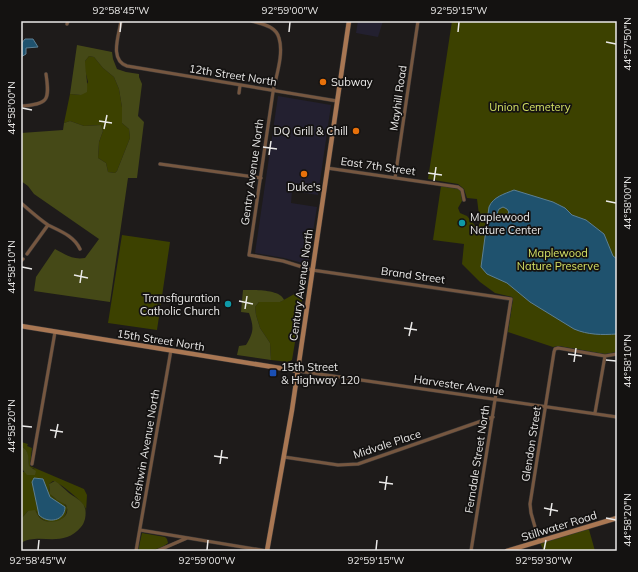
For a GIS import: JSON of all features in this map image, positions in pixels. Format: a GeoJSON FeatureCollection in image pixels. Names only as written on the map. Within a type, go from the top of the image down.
{"type":"FeatureCollection","features":[{"type":"Feature","properties":{"kind":"main road","name":"Century Avenue North"},"geometry":{"type":"LineString","coordinates":[[267,551],[298,371],[349,21]]}},
{"type":"Feature","properties":{"kind":"main road","name":"15th Street North"},"geometry":{"type":"LineString","coordinates":[[21,326],[298,371]]}},
{"type":"Feature","properties":{"kind":"main road","name":"Stillwater Road"},"geometry":{"type":"LineString","coordinates":[[507,551],[617,518]]}},
{"type":"Feature","properties":{"kind":"street","name":"12th Street North"},"geometry":{"type":"LineString","coordinates":[[121,21],[116,51],[117,58],[122,64],[127,66],[337,101]]}},
{"type":"Feature","properties":{"kind":"street"},"geometry":{"type":"LineString","coordinates":[[252,21],[275,30],[279,36],[281,43],[280,57],[273,91]]}},
{"type":"Feature","properties":{"kind":"street","name":"Mayhill Road"},"geometry":{"type":"LineString","coordinates":[[395,178],[418,21]]}},
{"type":"Feature","properties":{"kind":"street"},"geometry":{"type":"LineString","coordinates":[[21,106],[38,104],[47,96],[48,89],[46,74]]}},
{"type":"Feature","properties":{"kind":"street"},"geometry":{"type":"LineString","coordinates":[[239,93],[240,85]]}},
{"type":"Feature","properties":{"kind":"street","name":"Gentry Avenue North"},"geometry":{"type":"LineString","coordinates":[[249,255],[273,91]]}},
{"type":"Feature","properties":{"kind":"street"},"geometry":{"type":"LineString","coordinates":[[160,164],[261,178]]}},
{"type":"Feature","properties":{"kind":"street","name":"East 7th Street"},"geometry":{"type":"LineString","coordinates":[[327,168],[458,187],[462,190],[464,200]]}},
{"type":"Feature","properties":{"kind":"street"},"geometry":{"type":"LineString","coordinates":[[21,202],[48,225],[56,228],[78,244],[80,249]]}},
{"type":"Feature","properties":{"kind":"street"},"geometry":{"type":"LineString","coordinates":[[27,254],[48,225]]}},
{"type":"Feature","properties":{"kind":"street","name":"Brand Street"},"geometry":{"type":"LineString","coordinates":[[249,255],[283,261],[312,270],[512,299]]}},
{"type":"Feature","properties":{"kind":"street","name":"Ferndale Street North"},"geometry":{"type":"LineString","coordinates":[[471,551],[512,299]]}},
{"type":"Feature","properties":{"kind":"street"},"geometry":{"type":"LineString","coordinates":[[32,464],[55,332]]}},
{"type":"Feature","properties":{"kind":"street","name":"Glendon Street"},"geometry":{"type":"LineString","coordinates":[[539,541],[530,504],[554,352],[558,348],[605,356]]}},
{"type":"Feature","properties":{"kind":"street","name":"Gershwin Avenue North"},"geometry":{"type":"LineString","coordinates":[[136,551],[171,350]]}},
{"type":"Feature","properties":{"kind":"street"},"geometry":{"type":"LineString","coordinates":[[595,413],[605,356],[617,354]]}},
{"type":"Feature","properties":{"kind":"street","name":"Harvester Avenue"},"geometry":{"type":"LineString","coordinates":[[298,371],[617,416]]}},
{"type":"Feature","properties":{"kind":"street","name":"Midvale Place"},"geometry":{"type":"LineString","coordinates":[[283,457],[338,465],[358,464],[493,417]]}},
{"type":"Feature","properties":{"kind":"street"},"geometry":{"type":"LineString","coordinates":[[140,530],[267,551]]}},
{"type":"Feature","properties":{"kind":"street"},"geometry":{"type":"LineString","coordinates":[[157,551],[187,538]]}},
{"type":"Feature","properties":{"kind":"shaded area"},"geometry":{"type":"Polygon","coordinates":[[[358,21],[383,21],[378,37],[356,33],[358,21]]]}},
{"type":"Feature","properties":{"kind":"shaded area"},"geometry":{"type":"Polygon","coordinates":[[[278,96],[331,105],[318,195],[292,191],[291,203],[317,207],[308,263],[306,264],[284,258],[255,253],[278,96]]]}},
{"type":"Feature","properties":{"kind":"green space","name":"Union Cemetery"},"geometry":{"type":"Polygon","coordinates":[[[452,21],[617,21],[617,352],[605,354],[559,346],[553,347],[508,332],[513,299],[512,297],[495,293],[480,282],[462,264],[464,244],[433,240],[441,186],[458,189],[461,191],[462,201],[458,208],[460,213],[467,216],[477,228],[480,223],[477,199],[467,198],[464,189],[458,184],[428,179],[452,21]]]}},
{"type":"Feature","properties":{"kind":"green space"},"geometry":{"type":"Polygon","coordinates":[[[77,45],[112,52],[117,69],[139,74],[142,84],[138,116],[144,122],[137,178],[128,178],[110,302],[34,291],[36,277],[55,249],[73,258],[85,258],[99,239],[34,194],[28,186],[21,181],[21,133],[63,130],[64,123],[70,121],[84,126],[101,125],[103,131],[99,142],[98,158],[106,163],[108,172],[115,173],[130,138],[129,129],[122,123],[122,107],[119,89],[114,77],[103,68],[94,57],[89,56],[85,61],[87,92],[81,95],[70,94],[77,45]]]}},
{"type":"Feature","properties":{"kind":"green space"},"geometry":{"type":"Polygon","coordinates":[[[89,56],[94,57],[103,68],[114,77],[119,89],[122,107],[122,123],[129,129],[130,138],[115,173],[108,172],[106,163],[98,158],[99,142],[103,131],[101,125],[84,126],[70,121],[64,123],[70,94],[81,95],[88,82],[85,70],[85,61],[89,56]]]}},
{"type":"Feature","properties":{"kind":"green space"},"geometry":{"type":"Polygon","coordinates":[[[122,235],[170,242],[157,330],[108,323],[122,235]]]}},
{"type":"Feature","properties":{"kind":"green space"},"geometry":{"type":"Polygon","coordinates":[[[243,290],[272,292],[282,296],[284,300],[280,302],[259,302],[255,307],[260,328],[270,343],[271,360],[237,355],[239,346],[246,345],[251,336],[252,329],[252,322],[249,313],[241,312],[243,290]]]}},
{"type":"Feature","properties":{"kind":"green space"},"geometry":{"type":"Polygon","coordinates":[[[298,292],[303,294],[292,360],[288,362],[271,360],[270,343],[260,328],[255,307],[259,302],[280,302],[298,292]]]}},
{"type":"Feature","properties":{"kind":"green space"},"geometry":{"type":"Polygon","coordinates":[[[21,442],[28,444],[27,446],[32,448],[30,466],[84,489],[87,495],[86,512],[85,507],[79,500],[65,488],[53,481],[49,484],[51,494],[67,507],[63,518],[59,521],[49,522],[39,516],[36,511],[28,511],[21,519],[21,466],[23,472],[35,469],[29,467],[27,452],[21,446],[21,442]]]}},
{"type":"Feature","properties":{"kind":"green space"},"geometry":{"type":"Polygon","coordinates":[[[21,446],[27,452],[29,466],[36,471],[35,475],[27,475],[22,469],[21,446]]]}},
{"type":"Feature","properties":{"kind":"green space"},"geometry":{"type":"Polygon","coordinates":[[[55,481],[84,506],[86,514],[83,524],[74,534],[67,537],[59,539],[35,539],[21,543],[21,519],[28,511],[35,510],[40,518],[49,522],[59,520],[66,514],[66,505],[50,494],[49,484],[55,481]]]}},
{"type":"Feature","properties":{"kind":"green space"},"geometry":{"type":"Polygon","coordinates":[[[588,526],[595,551],[544,551],[539,541],[588,526]]]}},
{"type":"Feature","properties":{"kind":"green space"},"geometry":{"type":"Polygon","coordinates":[[[142,533],[165,537],[168,543],[154,550],[138,551],[142,533]]]}},
{"type":"Feature","properties":{"kind":"water"},"geometry":{"type":"Polygon","coordinates":[[[25,39],[33,39],[38,47],[26,48],[26,54],[21,57],[21,44],[25,39]]]}},
{"type":"Feature","properties":{"kind":"water","name":"Maplewood Nature Preserve"},"geometry":{"type":"Polygon","coordinates":[[[514,190],[553,202],[565,208],[572,215],[586,220],[604,234],[613,256],[617,259],[617,334],[595,334],[574,329],[530,302],[507,283],[487,274],[481,267],[489,207],[496,198],[514,190]],[[503,207],[499,209],[497,214],[498,219],[505,219],[509,212],[503,207]]]}},
{"type":"Feature","properties":{"kind":"water"},"geometry":{"type":"Polygon","coordinates":[[[34,478],[43,479],[50,497],[65,507],[64,512],[59,518],[55,520],[47,520],[39,515],[32,482],[34,478]]]}},
{"type":"Feature","properties":{"kind":"place","name":"Subway"},"geometry":{"type":"Point","coordinates":[323,82]}},
{"type":"Feature","properties":{"kind":"place","name":"DQ Grill & Chill"},"geometry":{"type":"Point","coordinates":[356,131]}},
{"type":"Feature","properties":{"kind":"place","name":"Duke's"},"geometry":{"type":"Point","coordinates":[304,174]}},
{"type":"Feature","properties":{"kind":"place","name":"Maplewood Nature Center"},"geometry":{"type":"Point","coordinates":[462,223]}},
{"type":"Feature","properties":{"kind":"place","name":"Transfiguration Catholic Church"},"geometry":{"type":"Point","coordinates":[228,304]}},
{"type":"Feature","properties":{"kind":"place","name":"15th Street & Highway 120"},"geometry":{"type":"Point","coordinates":[273,373]}}]}
